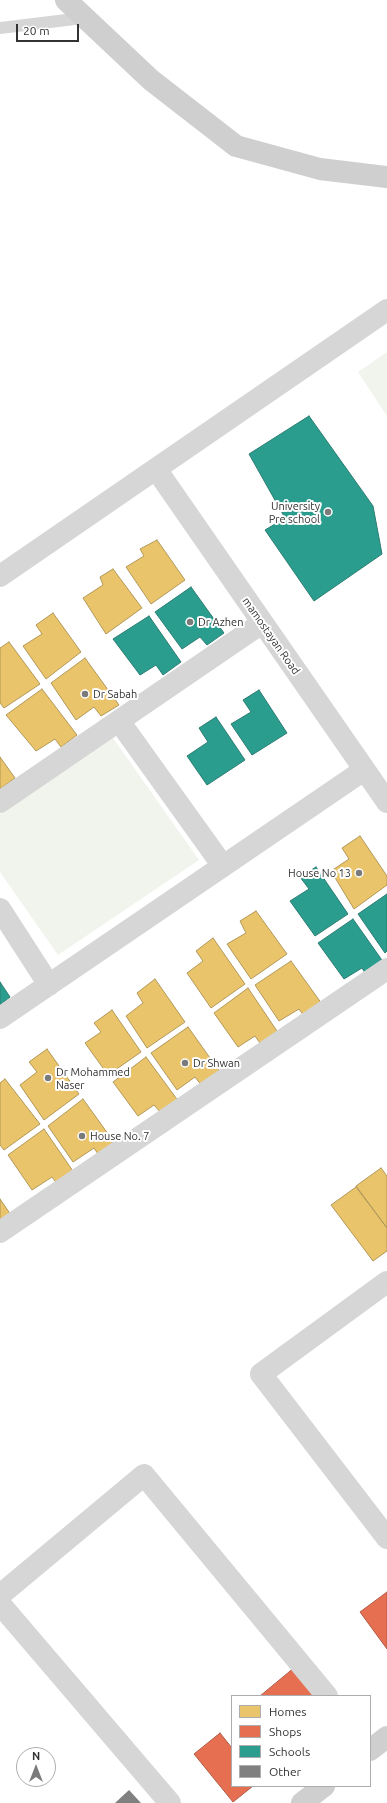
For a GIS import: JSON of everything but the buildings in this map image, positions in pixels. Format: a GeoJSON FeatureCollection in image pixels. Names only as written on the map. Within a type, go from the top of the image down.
{"type":"FeatureCollection","features":[{"type":"Feature","properties":{"kind":"street"},"geometry":{"type":"LineString","coordinates":[[66,0],[83,18],[151,80],[236,146],[320,169],[387,177]]}},
{"type":"Feature","properties":{"kind":"street"},"geometry":{"type":"LineString","coordinates":[[0,576],[387,310]]}},
{"type":"Feature","properties":{"kind":"street","name":"mamostayan Road"},"geometry":{"type":"LineString","coordinates":[[156,469],[387,802]]}},
{"type":"Feature","properties":{"kind":"street"},"geometry":{"type":"LineString","coordinates":[[0,802],[262,623]]}},
{"type":"Feature","properties":{"kind":"street"},"geometry":{"type":"LineString","coordinates":[[119,721],[223,866]]}},
{"type":"Feature","properties":{"kind":"street"},"geometry":{"type":"LineString","coordinates":[[0,1018],[364,770]]}},
{"type":"Feature","properties":{"kind":"street"},"geometry":{"type":"LineString","coordinates":[[0,909],[49,985]]}},
{"type":"Feature","properties":{"kind":"street"},"geometry":{"type":"LineString","coordinates":[[0,1232],[387,969]]}},
{"type":"Feature","properties":{"kind":"street"},"geometry":{"type":"LineString","coordinates":[[387,1282],[261,1374],[387,1538]]}},
{"type":"Feature","properties":{"kind":"street"},"geometry":{"type":"LineString","coordinates":[[0,1595],[144,1475],[326,1695]]}},
{"type":"Feature","properties":{"kind":"street"},"geometry":{"type":"LineString","coordinates":[[0,1604],[170,1803]]}},
{"type":"Feature","properties":{"kind":"street"},"geometry":{"type":"LineString","coordinates":[[302,1803],[323,1787]]}},
{"type":"Feature","properties":{"kind":"lane"},"geometry":{"type":"LineString","coordinates":[[0,28],[83,18]]}},
{"type":"Feature","properties":{"kind":"shaded area"},"geometry":{"type":"Polygon","coordinates":[[[387,352],[387,416],[358,372],[387,352]]]}},
{"type":"Feature","properties":{"kind":"shaded area"},"geometry":{"type":"Polygon","coordinates":[[[113,738],[199,860],[58,955],[0,872],[0,814],[113,738]]]}},
{"type":"Feature","properties":{"kind":"place","name":"University Pre school"},"geometry":{"type":"Point","coordinates":[328,512]}},
{"type":"Feature","properties":{"kind":"place","name":"Dr Azhen"},"geometry":{"type":"Point","coordinates":[190,622]}},
{"type":"Feature","properties":{"kind":"place","name":"Dr Sabah"},"geometry":{"type":"Point","coordinates":[85,694]}},
{"type":"Feature","properties":{"kind":"place","name":"House No 13"},"geometry":{"type":"Point","coordinates":[359,873]}},
{"type":"Feature","properties":{"kind":"place","name":"Dr Shwan"},"geometry":{"type":"Point","coordinates":[185,1063]}},
{"type":"Feature","properties":{"kind":"place","name":"Dr Mohammed Naser"},"geometry":{"type":"Point","coordinates":[48,1078]}},
{"type":"Feature","properties":{"kind":"place","name":"House No. 7"},"geometry":{"type":"Point","coordinates":[82,1136]}}]}
